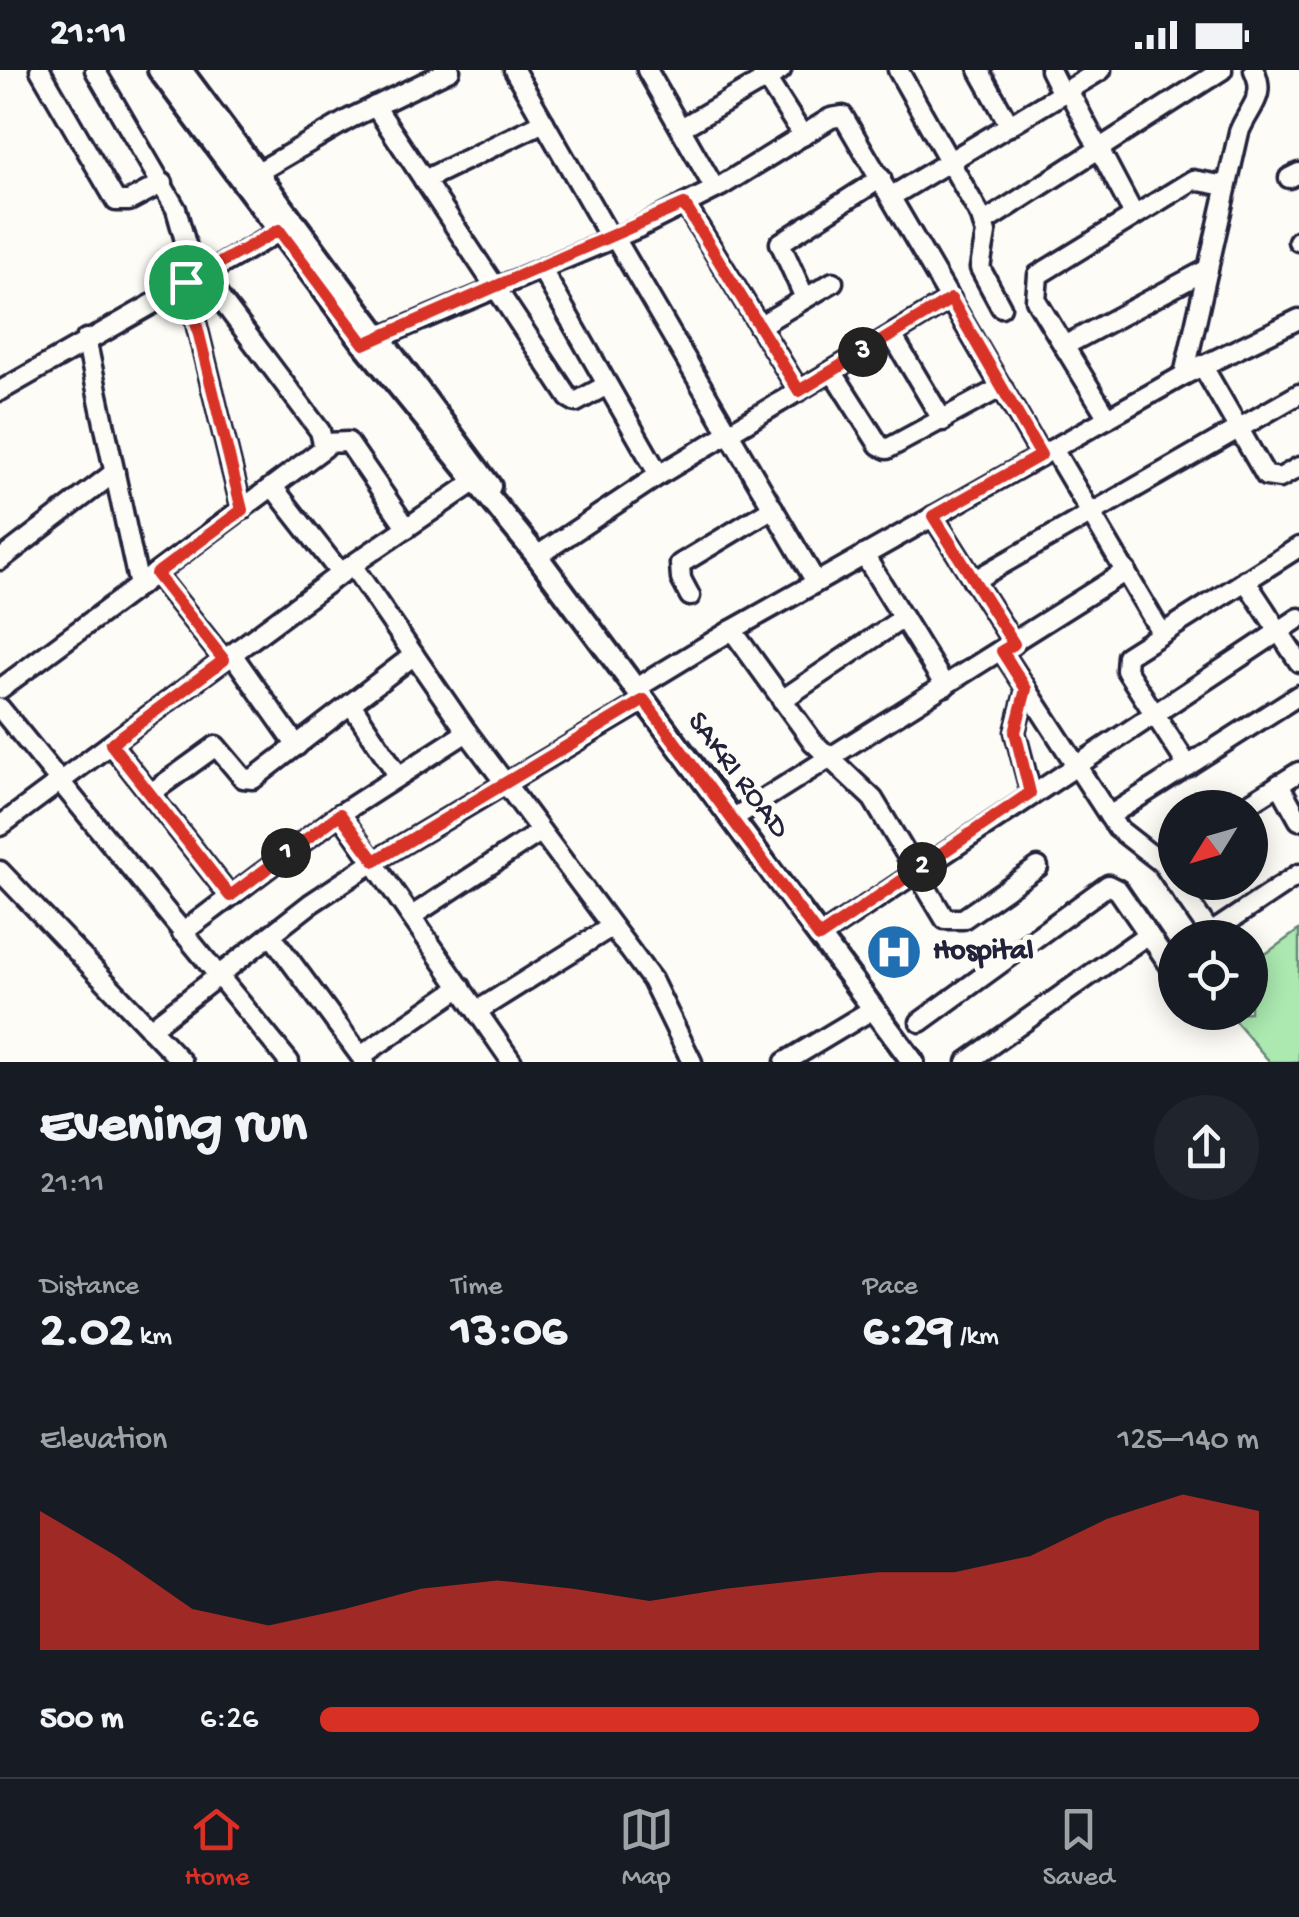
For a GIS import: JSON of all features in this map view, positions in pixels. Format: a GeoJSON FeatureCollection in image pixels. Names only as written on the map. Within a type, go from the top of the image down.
{"type":"FeatureCollection","features":[{"type":"Feature","properties":{"kind":"main road","name":"SAKRI ROAD"},"geometry":{"type":"LineString","coordinates":[[160,70],[249,177],[474,482],[538,556],[913,1062]]}},
{"type":"Feature","properties":{"kind":"main road","name":"SAKRI ROAD"},"geometry":{"type":"LineString","coordinates":[[181,70],[249,177]]}},
{"type":"Feature","properties":{"kind":"main road","name":"SAKRI ROAD"},"geometry":{"type":"LineString","coordinates":[[371,341],[472,458],[514,525]]}},
{"type":"Feature","properties":{"kind":"street"},"geometry":{"type":"LineString","coordinates":[[40,70],[116,201],[129,201],[162,183]]}},
{"type":"Feature","properties":{"kind":"street"},"geometry":{"type":"LineString","coordinates":[[95,70],[176,209],[194,277],[242,510]]}},
{"type":"Feature","properties":{"kind":"street"},"geometry":{"type":"LineString","coordinates":[[249,177],[375,106],[450,70]]}},
{"type":"Feature","properties":{"kind":"street"},"geometry":{"type":"LineString","coordinates":[[514,70],[816,582]]}},
{"type":"Feature","properties":{"kind":"street"},"geometry":{"type":"LineString","coordinates":[[646,70],[715,189]]}},
{"type":"Feature","properties":{"kind":"street"},"geometry":{"type":"LineString","coordinates":[[898,70],[983,223],[986,233],[980,268],[1001,307]]}},
{"type":"Feature","properties":{"kind":"street"},"geometry":{"type":"LineString","coordinates":[[979,70],[1010,126]]}},
{"type":"Feature","properties":{"kind":"street"},"geometry":{"type":"LineString","coordinates":[[1050,70],[1100,150],[1134,215]]}},
{"type":"Feature","properties":{"kind":"street"},"geometry":{"type":"LineString","coordinates":[[892,196],[1102,70]]}},
{"type":"Feature","properties":{"kind":"street"},"geometry":{"type":"LineString","coordinates":[[983,223],[1222,70]]}},
{"type":"Feature","properties":{"kind":"street"},"geometry":{"type":"LineString","coordinates":[[1184,375],[1238,132],[1259,98],[1261,86],[1254,70]]}},
{"type":"Feature","properties":{"kind":"street"},"geometry":{"type":"LineString","coordinates":[[681,128],[769,73],[803,136]]}},
{"type":"Feature","properties":{"kind":"street"},"geometry":{"type":"LineString","coordinates":[[375,106],[569,398],[576,402],[607,385]]}},
{"type":"Feature","properties":{"kind":"street"},"geometry":{"type":"LineString","coordinates":[[371,341],[613,238],[715,189],[843,116],[1002,387],[1092,515],[1162,632]]}},
{"type":"Feature","properties":{"kind":"street"},"geometry":{"type":"LineString","coordinates":[[424,180],[544,122]]}},
{"type":"Feature","properties":{"kind":"street"},"geometry":{"type":"LineString","coordinates":[[805,298],[780,243],[881,178]]}},
{"type":"Feature","properties":{"kind":"street"},"geometry":{"type":"LineString","coordinates":[[1108,418],[1036,300],[1038,275],[1193,180],[1226,186]]}},
{"type":"Feature","properties":{"kind":"street"},"geometry":{"type":"LineString","coordinates":[[684,204],[799,391]]}},
{"type":"Feature","properties":{"kind":"street"},"geometry":{"type":"LineString","coordinates":[[0,391],[287,227]]}},
{"type":"Feature","properties":{"kind":"street"},"geometry":{"type":"LineString","coordinates":[[1064,346],[1208,269]]}},
{"type":"Feature","properties":{"kind":"street"},"geometry":{"type":"LineString","coordinates":[[542,270],[659,475]]}},
{"type":"Feature","properties":{"kind":"street"},"geometry":{"type":"LineString","coordinates":[[194,277],[325,442]]}},
{"type":"Feature","properties":{"kind":"street"},"geometry":{"type":"LineString","coordinates":[[759,326],[834,282]]}},
{"type":"Feature","properties":{"kind":"street"},"geometry":{"type":"LineString","coordinates":[[538,556],[659,475],[951,299]]}},
{"type":"Feature","properties":{"kind":"street"},"geometry":{"type":"LineString","coordinates":[[150,1029],[375,861],[640,695],[732,630],[1202,365],[1299,319]]}},
{"type":"Feature","properties":{"kind":"street"},"geometry":{"type":"LineString","coordinates":[[892,335],[943,421]]}},
{"type":"Feature","properties":{"kind":"street"},"geometry":{"type":"LineString","coordinates":[[86,339],[139,586]]}},
{"type":"Feature","properties":{"kind":"street"},"geometry":{"type":"LineString","coordinates":[[1202,365],[1266,476],[1280,478],[1299,468]]}},
{"type":"Feature","properties":{"kind":"street"},"geometry":{"type":"LineString","coordinates":[[832,371],[879,445],[887,450],[1002,387]]}},
{"type":"Feature","properties":{"kind":"street"},"geometry":{"type":"LineString","coordinates":[[974,580],[1299,394]]}},
{"type":"Feature","properties":{"kind":"street"},"geometry":{"type":"LineString","coordinates":[[0,689],[320,453],[325,442]]}},
{"type":"Feature","properties":{"kind":"street"},"geometry":{"type":"LineString","coordinates":[[325,442],[348,442],[407,528]]}},
{"type":"Feature","properties":{"kind":"street"},"geometry":{"type":"LineString","coordinates":[[0,560],[115,472]]}},
{"type":"Feature","properties":{"kind":"street"},"geometry":{"type":"LineString","coordinates":[[0,826],[346,570],[474,482]]}},
{"type":"Feature","properties":{"kind":"street"},"geometry":{"type":"LineString","coordinates":[[274,487],[414,654],[660,993],[692,1062]]}},
{"type":"Feature","properties":{"kind":"street"},"geometry":{"type":"LineString","coordinates":[[690,596],[681,579],[680,564],[772,508]]}},
{"type":"Feature","properties":{"kind":"street"},"geometry":{"type":"LineString","coordinates":[[933,516],[974,580],[1026,689],[1074,764],[1128,841],[1158,860]]}},
{"type":"Feature","properties":{"kind":"street"},"geometry":{"type":"LineString","coordinates":[[1188,766],[1125,664],[1132,650],[1299,547]]}},
{"type":"Feature","properties":{"kind":"street"},"geometry":{"type":"LineString","coordinates":[[864,555],[945,686]]}},
{"type":"Feature","properties":{"kind":"street"},"geometry":{"type":"LineString","coordinates":[[732,819],[1126,572]]}},
{"type":"Feature","properties":{"kind":"street"},"geometry":{"type":"LineString","coordinates":[[156,574],[228,657],[297,746]]}},
{"type":"Feature","properties":{"kind":"street"},"geometry":{"type":"LineString","coordinates":[[1245,580],[1299,662]]}},
{"type":"Feature","properties":{"kind":"street"},"geometry":{"type":"LineString","coordinates":[[782,700],[904,618]]}},
{"type":"Feature","properties":{"kind":"street"},"geometry":{"type":"LineString","coordinates":[[819,937],[1030,793],[1299,618]]}},
{"type":"Feature","properties":{"kind":"street"},"geometry":{"type":"LineString","coordinates":[[732,630],[827,756],[864,787],[918,870],[941,914],[957,922],[1038,867]]}},
{"type":"Feature","properties":{"kind":"street"},"geometry":{"type":"LineString","coordinates":[[151,793],[211,747],[219,748],[246,780],[297,746],[414,654]]}},
{"type":"Feature","properties":{"kind":"street"},"geometry":{"type":"LineString","coordinates":[[1026,689],[1015,732],[1030,793]]}},
{"type":"Feature","properties":{"kind":"street"},"geometry":{"type":"LineString","coordinates":[[1109,816],[1299,695]]}},
{"type":"Feature","properties":{"kind":"street"},"geometry":{"type":"LineString","coordinates":[[350,704],[398,774]]}},
{"type":"Feature","properties":{"kind":"street"},"geometry":{"type":"LineString","coordinates":[[0,708],[289,1062]]}},
{"type":"Feature","properties":{"kind":"street"},"geometry":{"type":"LineString","coordinates":[[182,933],[340,814],[467,732]]}},
{"type":"Feature","properties":{"kind":"street"},"geometry":{"type":"LineString","coordinates":[[111,744],[230,896]]}},
{"type":"Feature","properties":{"kind":"street"},"geometry":{"type":"LineString","coordinates":[[1268,791],[1299,772]]}},
{"type":"Feature","properties":{"kind":"street"},"geometry":{"type":"LineString","coordinates":[[1279,784],[1299,820]]}},
{"type":"Feature","properties":{"kind":"street"},"geometry":{"type":"LineString","coordinates":[[340,814],[509,1061]]}},
{"type":"Feature","properties":{"kind":"street"},"geometry":{"type":"LineString","coordinates":[[412,916],[540,832]]}},
{"type":"Feature","properties":{"kind":"street"},"geometry":{"type":"LineString","coordinates":[[0,871],[182,1062]]}},
{"type":"Feature","properties":{"kind":"street"},"geometry":{"type":"LineString","coordinates":[[1234,920],[1299,874]]}},
{"type":"Feature","properties":{"kind":"street"},"geometry":{"type":"LineString","coordinates":[[920,1022],[1098,888],[1108,885],[1118,890],[1158,948]]}},
{"type":"Feature","properties":{"kind":"street"},"geometry":{"type":"LineString","coordinates":[[477,1011],[612,927]]}},
{"type":"Feature","properties":{"kind":"street"},"geometry":{"type":"LineString","coordinates":[[967,1062],[1148,934]]}},
{"type":"Feature","properties":{"kind":"street"},"geometry":{"type":"LineString","coordinates":[[271,935],[363,1059],[460,987]]}},
{"type":"Feature","properties":{"kind":"street"},"geometry":{"type":"LineString","coordinates":[[785,1062],[873,1009]]}},
{"type":"Feature","properties":{"kind":"green space"},"geometry":{"type":"Polygon","coordinates":[[[1299,930],[1299,1062],[1270,1062],[1243,1030],[1268,1030],[1268,952],[1299,930]]]}},
{"type":"Feature","properties":{"kind":"place","name":"Hospital"},"geometry":{"type":"Point","coordinates":[894,952]}},
{"type":"Feature","properties":{"kind":"route"},"geometry":{"type":"LineString","coordinates":[[684,204],[799,391],[951,299],[1041,455],[933,516],[1014,644],[1002,651],[1026,689],[1015,732],[1030,793],[819,937],[644,700],[375,861],[340,814],[230,896],[111,744],[224,660],[156,574],[242,510],[186,282],[279,230],[364,344],[638,228],[684,204]]}}]}
